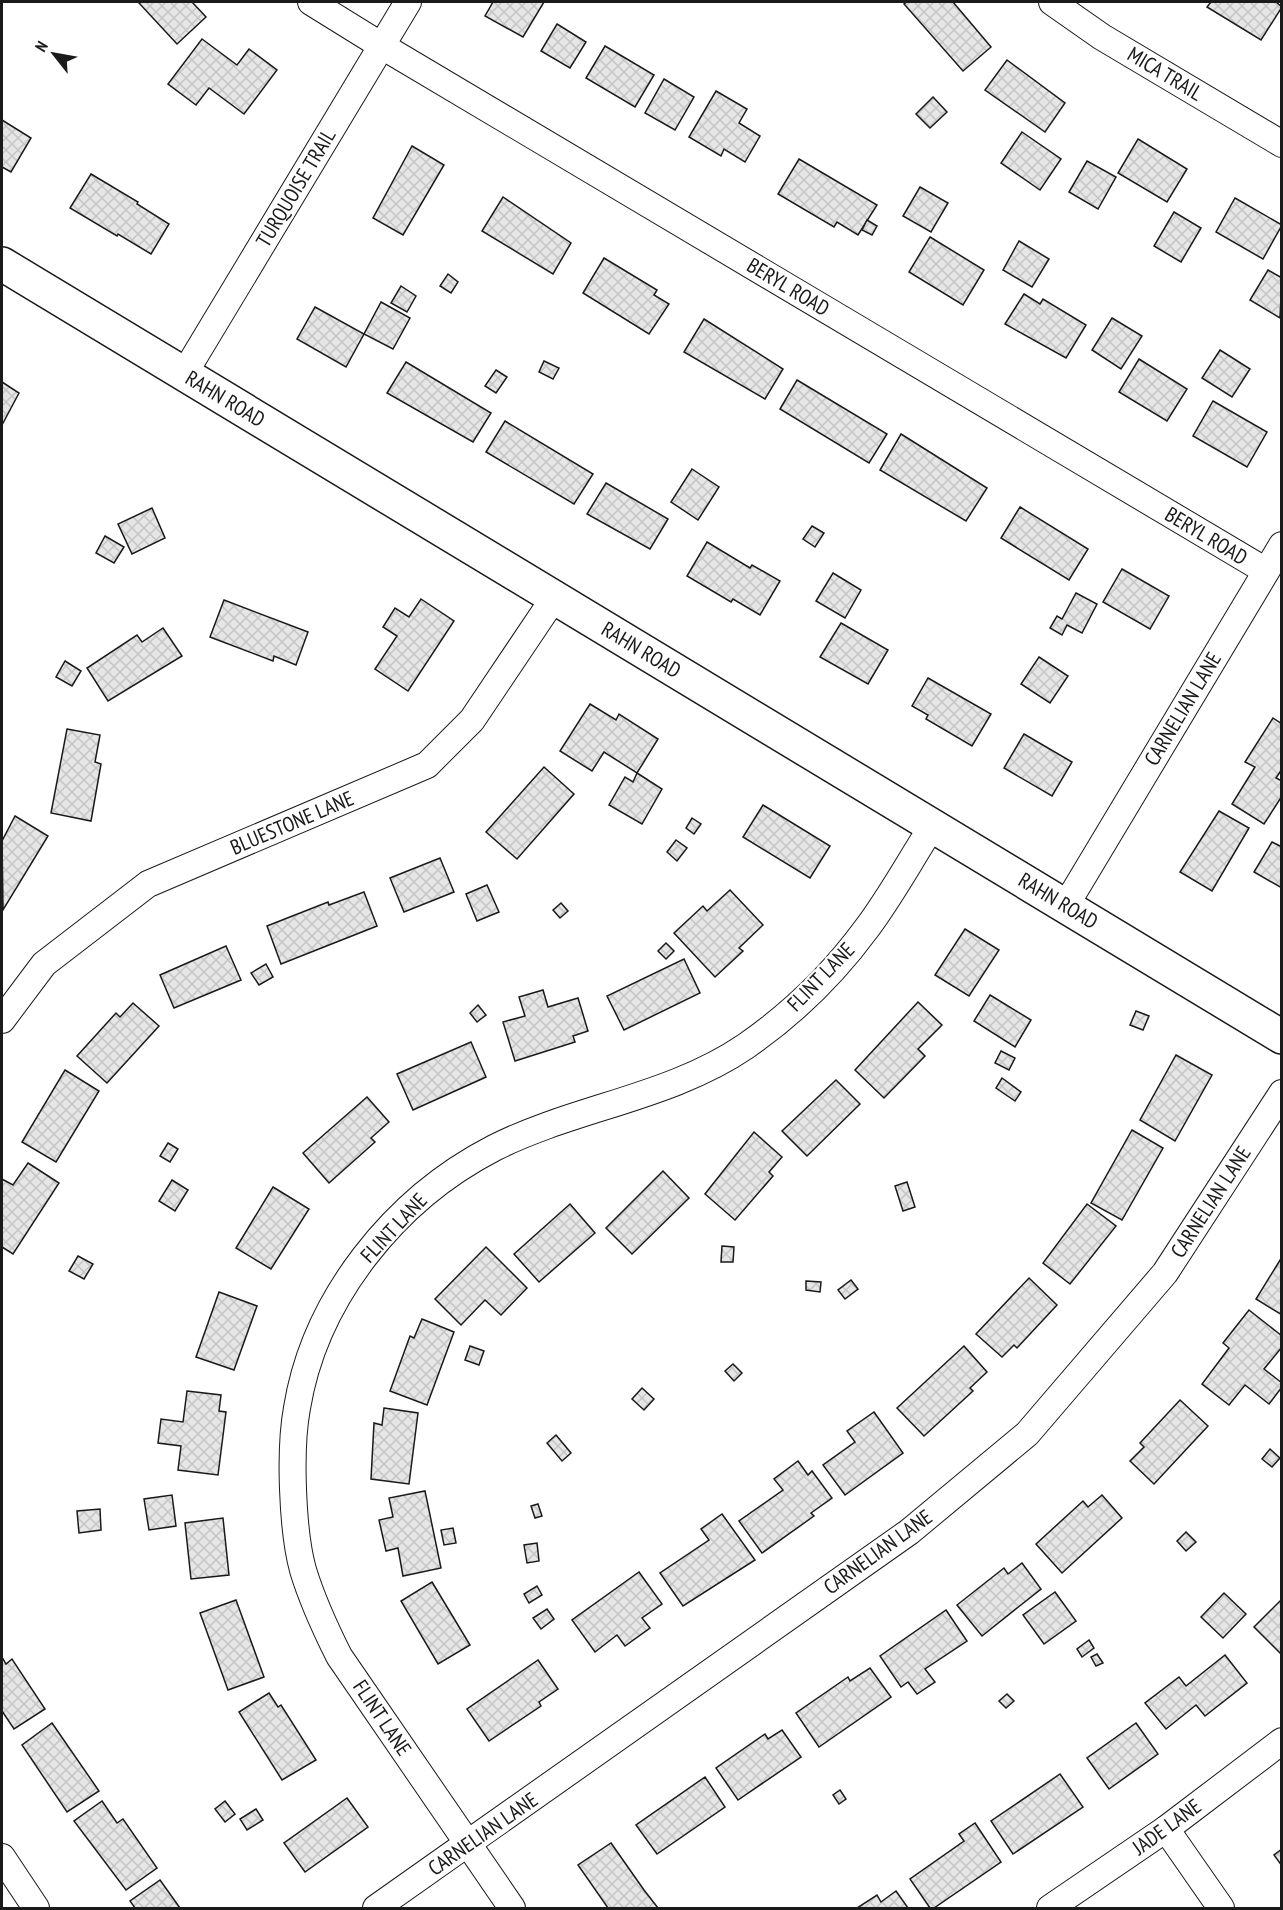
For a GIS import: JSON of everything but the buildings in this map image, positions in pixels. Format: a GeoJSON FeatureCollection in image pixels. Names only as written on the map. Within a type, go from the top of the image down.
{"type":"FeatureCollection","features":[{"type":"Feature","properties":{"kind":"street","name":"BERYL ROAD"},"geometry":{"type":"LineString","coordinates":[[311,2],[1266,571]]}},
{"type":"Feature","properties":{"kind":"street","name":"TURQUOISE TRAIL"},"geometry":{"type":"LineString","coordinates":[[184,374],[408,2]]}},
{"type":"Feature","properties":{"kind":"street","name":"MICA TRAIL"},"geometry":{"type":"LineString","coordinates":[[1052,2],[1095,32],[1281,144]]}},
{"type":"Feature","properties":{"kind":"street","name":"RAHN ROAD"},"geometry":{"type":"LineString","coordinates":[[2,264],[1281,1037]]}},
{"type":"Feature","properties":{"kind":"street","name":"CARNELIAN LANE"},"geometry":{"type":"LineString","coordinates":[[1066,905],[1281,544]]}},
{"type":"Feature","properties":{"kind":"street","name":"BLUESTONE LANE"},"geometry":{"type":"LineString","coordinates":[[2,1020],[44,964],[148,884],[428,765],[472,720],[554,598]]}},
{"type":"Feature","properties":{"kind":"street","name":"FLINT LANE"},"geometry":{"type":"LineString","coordinates":[[512,1908],[339,1656],[318,1615],[303,1568],[294,1513],[292,1458],[297,1408],[304,1379],[326,1317],[350,1277],[383,1234],[413,1203],[454,1171],[527,1132],[666,1087],[706,1069],[746,1046],[787,1013],[829,973],[867,928],[933,825]]}},
{"type":"Feature","properties":{"kind":"street","name":"CARNELIAN LANE"},"geometry":{"type":"LineString","coordinates":[[376,1908],[909,1532],[1027,1434],[1165,1274],[1281,1093]]}},
{"type":"Feature","properties":{"kind":"street","name":"JADE LANE"},"geometry":{"type":"LineString","coordinates":[[1050,1908],[1166,1829],[1281,1741]]}},
{"type":"Feature","properties":{"kind":"street"},"geometry":{"type":"LineString","coordinates":[[1166,1829],[1221,1908]]}},
{"type":"Feature","properties":{"kind":"street"},"geometry":{"type":"LineString","coordinates":[[2,1857],[36,1908]]}}]}
